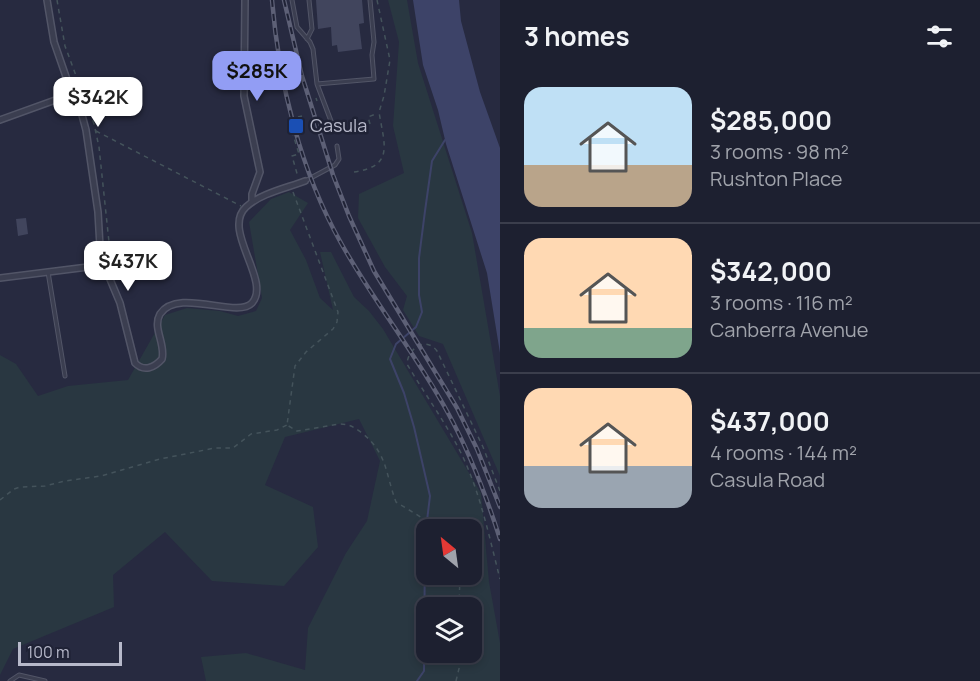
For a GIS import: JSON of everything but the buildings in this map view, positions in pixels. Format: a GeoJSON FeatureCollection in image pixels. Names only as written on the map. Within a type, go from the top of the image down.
{"type":"FeatureCollection","features":[{"type":"Feature","properties":{"kind":"street"},"geometry":{"type":"LineString","coordinates":[[47,0],[54,42],[86,130],[104,265],[120,303],[135,363],[143,368],[152,368],[161,360],[163,355],[157,321],[167,308],[193,303],[240,309],[254,301],[255,279],[239,231],[240,216],[244,208],[252,202],[305,181]]}},
{"type":"Feature","properties":{"kind":"street"},"geometry":{"type":"LineString","coordinates":[[245,0],[244,96],[260,172],[252,194],[252,202]]}},
{"type":"Feature","properties":{"kind":"street"},"geometry":{"type":"LineString","coordinates":[[0,120],[72,94]]}},
{"type":"Feature","properties":{"kind":"street"},"geometry":{"type":"LineString","coordinates":[[0,278],[104,265]]}},
{"type":"Feature","properties":{"kind":"lane"},"geometry":{"type":"LineString","coordinates":[[292,0],[297,27],[313,49],[317,84],[334,129]]}},
{"type":"Feature","properties":{"kind":"lane"},"geometry":{"type":"LineString","coordinates":[[307,39],[312,32],[309,0]]}},
{"type":"Feature","properties":{"kind":"lane"},"geometry":{"type":"LineString","coordinates":[[317,84],[374,79],[372,55],[374,42],[370,0]]}},
{"type":"Feature","properties":{"kind":"lane"},"geometry":{"type":"LineString","coordinates":[[305,181],[335,165],[339,159],[337,146]]}},
{"type":"Feature","properties":{"kind":"lane"},"geometry":{"type":"LineString","coordinates":[[48,272],[65,376]]}},
{"type":"Feature","properties":{"kind":"lane"},"geometry":{"type":"LineString","coordinates":[[10,681],[19,675],[45,681]]}},
{"type":"Feature","properties":{"kind":"path"},"geometry":{"type":"LineString","coordinates":[[57,0],[65,46],[96,131],[112,260],[104,265]]}},
{"type":"Feature","properties":{"kind":"path"},"geometry":{"type":"LineString","coordinates":[[354,172],[372,168],[383,156],[385,150],[379,112],[390,60],[377,0]]}},
{"type":"Feature","properties":{"kind":"path"},"geometry":{"type":"LineString","coordinates":[[370,124],[369,117],[379,112]]}},
{"type":"Feature","properties":{"kind":"path"},"geometry":{"type":"LineString","coordinates":[[298,117],[302,116]]}},
{"type":"Feature","properties":{"kind":"path"},"geometry":{"type":"LineString","coordinates":[[96,131],[244,208]]}},
{"type":"Feature","properties":{"kind":"path"},"geometry":{"type":"LineString","coordinates":[[292,131],[299,154],[292,156],[298,178]]}},
{"type":"Feature","properties":{"kind":"path"},"geometry":{"type":"LineString","coordinates":[[287,425],[295,366],[306,352],[333,329],[337,322],[338,312],[293,192]]}},
{"type":"Feature","properties":{"kind":"path"},"geometry":{"type":"LineString","coordinates":[[500,491],[483,447],[438,351],[425,343],[417,347],[408,357],[407,364],[436,408],[460,453],[481,503],[500,579]]}},
{"type":"Feature","properties":{"kind":"path"},"geometry":{"type":"LineString","coordinates":[[287,425],[297,431],[340,424],[354,427],[369,439],[383,456],[396,502],[424,519]]}},
{"type":"Feature","properties":{"kind":"path"},"geometry":{"type":"LineString","coordinates":[[0,500],[14,489],[34,488],[65,480],[101,476],[160,459],[215,448],[233,448],[251,434],[278,430],[287,425]]}},
{"type":"Feature","properties":{"kind":"path"},"geometry":{"type":"LineString","coordinates":[[456,681],[460,663]]}},
{"type":"Feature","properties":{"kind":"shaded area"},"geometry":{"type":"Polygon","coordinates":[[[388,0],[407,0],[418,63],[472,233],[500,396],[500,476],[443,344],[419,336],[403,310],[407,296],[385,267],[358,218],[359,194],[404,173],[393,126],[399,42],[388,0]]]}},
{"type":"Feature","properties":{"kind":"shaded area"},"geometry":{"type":"Polygon","coordinates":[[[289,192],[308,203],[290,230],[306,260],[320,298],[333,310],[320,252],[331,252],[354,297],[383,329],[481,493],[489,582],[500,643],[500,681],[206,681],[201,657],[246,653],[305,670],[308,628],[346,553],[367,521],[380,461],[359,419],[285,437],[265,485],[313,507],[318,547],[284,586],[212,581],[165,532],[113,575],[114,607],[13,649],[0,675],[0,355],[16,364],[38,396],[68,386],[128,380],[165,315],[187,308],[220,311],[238,316],[256,311],[262,298],[249,222],[271,199],[289,192]]]}},
{"type":"Feature","properties":{"kind":"water"},"geometry":{"type":"Polygon","coordinates":[[[413,0],[459,0],[461,21],[480,92],[500,148],[500,353],[487,273],[423,65],[413,0]]]}},
{"type":"Feature","properties":{"kind":"waterway"},"geometry":{"type":"LineString","coordinates":[[417,681],[424,671],[425,537],[430,496],[414,427],[404,393],[390,359],[396,344],[416,327],[422,312],[419,295],[419,258],[425,211],[432,161],[445,140]]}},
{"type":"Feature","properties":{"kind":"railway"},"geometry":{"type":"LineString","coordinates":[[272,0],[286,94],[314,186],[341,243],[436,391],[456,428],[477,474],[500,539]]}},
{"type":"Feature","properties":{"kind":"railway"},"geometry":{"type":"LineString","coordinates":[[284,0],[302,76],[333,175],[349,216],[374,271],[457,408],[477,449],[500,507]]}},
{"type":"Feature","properties":{"kind":"place","name":"Casula"},"geometry":{"type":"Point","coordinates":[296,126]}}]}
